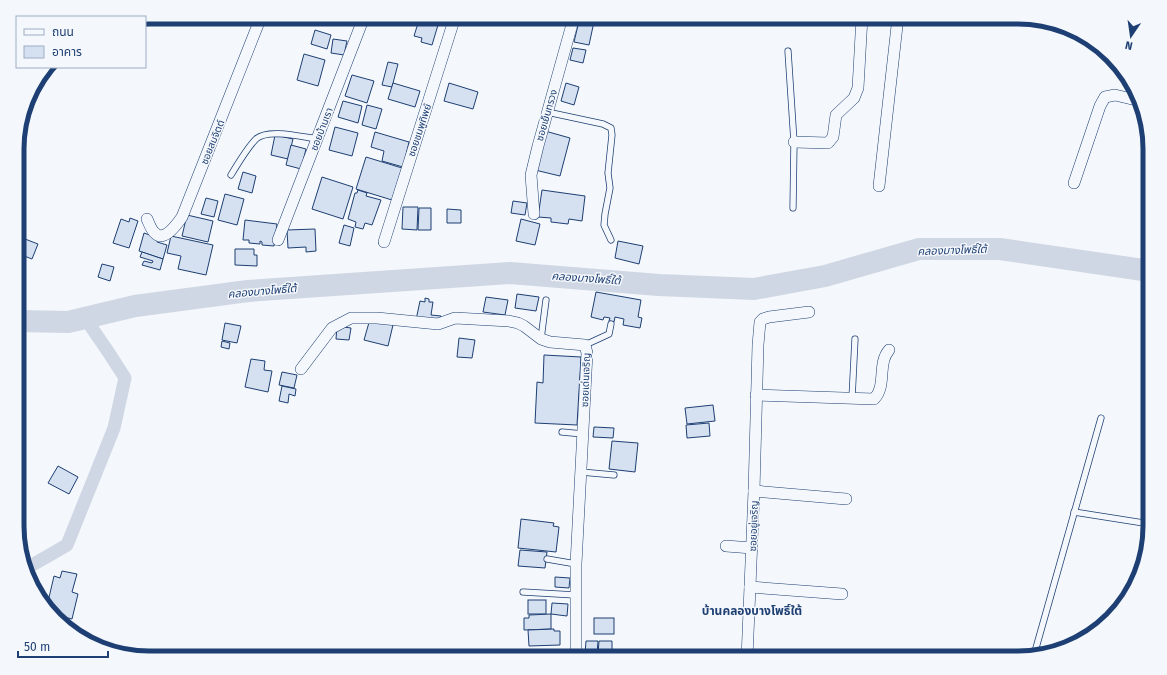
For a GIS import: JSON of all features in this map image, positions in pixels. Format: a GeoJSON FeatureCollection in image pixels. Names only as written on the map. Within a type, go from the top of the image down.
{"type":"FeatureCollection","features":[{"type":"Feature","properties":{"kind":"street","name":"ซอยสมจิตต์"},"geometry":{"type":"LineString","coordinates":[[147,218],[154,233],[159,236],[164,236],[182,217],[258,24]]}},
{"type":"Feature","properties":{"kind":"street","name":"ซอยบ้านเรา"},"geometry":{"type":"LineString","coordinates":[[278,240],[361,24]]}},
{"type":"Feature","properties":{"kind":"street","name":"ซอยชมพูทิพย์"},"geometry":{"type":"LineString","coordinates":[[384,242],[453,24]]}},
{"type":"Feature","properties":{"kind":"street","name":"ซอยเย็นทรวง"},"geometry":{"type":"LineString","coordinates":[[534,214],[531,175],[572,24]]}},
{"type":"Feature","properties":{"kind":"street"},"geometry":{"type":"LineString","coordinates":[[794,142],[828,143],[833,137],[836,115],[854,98],[858,88],[862,24]]}},
{"type":"Feature","properties":{"kind":"street"},"geometry":{"type":"LineString","coordinates":[[879,186],[897,24]]}},
{"type":"Feature","properties":{"kind":"street"},"geometry":{"type":"LineString","coordinates":[[1074,183],[1100,106],[1105,98],[1115,95],[1132,99]]}},
{"type":"Feature","properties":{"kind":"street","name":"ซอยอยู่เจริญ"},"geometry":{"type":"LineString","coordinates":[[747,651],[760,322],[769,317],[809,312]]}},
{"type":"Feature","properties":{"kind":"street","name":"ซอยเด่นเจริญ"},"geometry":{"type":"LineString","coordinates":[[300,369],[332,328],[351,318],[377,318],[438,324],[456,318],[518,322],[541,339],[550,342],[585,345],[587,353],[576,564],[576,651]]}},
{"type":"Feature","properties":{"kind":"street"},"geometry":{"type":"LineString","coordinates":[[756,395],[874,399],[878,395],[883,361],[889,350]]}},
{"type":"Feature","properties":{"kind":"street"},"geometry":{"type":"LineString","coordinates":[[754,491],[846,499]]}},
{"type":"Feature","properties":{"kind":"street"},"geometry":{"type":"LineString","coordinates":[[726,546],[752,548]]}},
{"type":"Feature","properties":{"kind":"street"},"geometry":{"type":"LineString","coordinates":[[750,588],[842,594]]}},
{"type":"Feature","properties":{"kind":"lane"},"geometry":{"type":"LineString","coordinates":[[788,51],[794,142],[793,208]]}},
{"type":"Feature","properties":{"kind":"lane"},"geometry":{"type":"LineString","coordinates":[[547,112],[603,124],[611,128],[612,135],[608,173],[610,188],[604,225],[611,240]]}},
{"type":"Feature","properties":{"kind":"lane"},"geometry":{"type":"LineString","coordinates":[[231,174],[257,139],[264,135],[274,133],[318,139]]}},
{"type":"Feature","properties":{"kind":"lane"},"geometry":{"type":"LineString","coordinates":[[541,339],[546,300]]}},
{"type":"Feature","properties":{"kind":"lane"},"geometry":{"type":"LineString","coordinates":[[585,345],[609,334],[611,324]]}},
{"type":"Feature","properties":{"kind":"lane"},"geometry":{"type":"LineString","coordinates":[[852,398],[855,339]]}},
{"type":"Feature","properties":{"kind":"lane"},"geometry":{"type":"LineString","coordinates":[[1035,650],[1101,418]]}},
{"type":"Feature","properties":{"kind":"lane"},"geometry":{"type":"LineString","coordinates":[[562,432],[583,434]]}},
{"type":"Feature","properties":{"kind":"lane"},"geometry":{"type":"LineString","coordinates":[[581,472],[614,475]]}},
{"type":"Feature","properties":{"kind":"lane"},"geometry":{"type":"LineString","coordinates":[[1074,512],[1143,523]]}},
{"type":"Feature","properties":{"kind":"lane"},"geometry":{"type":"LineString","coordinates":[[547,559],[576,564]]}},
{"type":"Feature","properties":{"kind":"lane"},"geometry":{"type":"LineString","coordinates":[[523,592],[576,595]]}},
{"type":"Feature","properties":{"kind":"building"},"geometry":{"type":"Polygon","coordinates":[[[418,24],[438,25],[432,45],[421,42],[422,38],[414,36],[418,24]]]}},
{"type":"Feature","properties":{"kind":"building"},"geometry":{"type":"Polygon","coordinates":[[[578,24],[594,24],[589,45],[574,42],[578,24]]]}},
{"type":"Feature","properties":{"kind":"building"},"geometry":{"type":"Polygon","coordinates":[[[315,30],[331,35],[327,49],[311,44],[315,30]]]}},
{"type":"Feature","properties":{"kind":"building"},"geometry":{"type":"Polygon","coordinates":[[[333,39],[347,41],[344,55],[331,53],[333,39]]]}},
{"type":"Feature","properties":{"kind":"building"},"geometry":{"type":"Polygon","coordinates":[[[573,48],[586,50],[583,63],[570,60],[573,48]]]}},
{"type":"Feature","properties":{"kind":"building"},"geometry":{"type":"Polygon","coordinates":[[[304,54],[325,60],[318,86],[297,80],[304,54]]]}},
{"type":"Feature","properties":{"kind":"building"},"geometry":{"type":"Polygon","coordinates":[[[388,62],[398,64],[392,87],[382,85],[388,62]]]}},
{"type":"Feature","properties":{"kind":"building"},"geometry":{"type":"Polygon","coordinates":[[[352,75],[374,81],[367,103],[345,96],[352,75]]]}},
{"type":"Feature","properties":{"kind":"building"},"geometry":{"type":"Polygon","coordinates":[[[393,83],[420,91],[415,107],[388,99],[393,83]]]}},
{"type":"Feature","properties":{"kind":"building"},"geometry":{"type":"Polygon","coordinates":[[[449,83],[478,92],[473,109],[444,101],[449,83]]]}},
{"type":"Feature","properties":{"kind":"building"},"geometry":{"type":"Polygon","coordinates":[[[566,83],[579,87],[574,105],[561,101],[566,83]]]}},
{"type":"Feature","properties":{"kind":"building"},"geometry":{"type":"Polygon","coordinates":[[[343,101],[362,106],[358,123],[338,117],[343,101]]]}},
{"type":"Feature","properties":{"kind":"building"},"geometry":{"type":"Polygon","coordinates":[[[367,105],[382,109],[376,129],[362,125],[367,105]]]}},
{"type":"Feature","properties":{"kind":"building"},"geometry":{"type":"Polygon","coordinates":[[[335,127],[358,133],[352,156],[329,150],[335,127]]]}},
{"type":"Feature","properties":{"kind":"building"},"geometry":{"type":"Polygon","coordinates":[[[545,131],[570,138],[560,176],[535,170],[545,131]]]}},
{"type":"Feature","properties":{"kind":"building"},"geometry":{"type":"Polygon","coordinates":[[[375,132],[409,142],[403,167],[382,161],[384,151],[371,147],[375,132]]]}},
{"type":"Feature","properties":{"kind":"building"},"geometry":{"type":"Polygon","coordinates":[[[275,135],[293,139],[288,159],[271,155],[275,135]]]}},
{"type":"Feature","properties":{"kind":"building"},"geometry":{"type":"Polygon","coordinates":[[[291,145],[306,149],[301,169],[286,165],[291,145]]]}},
{"type":"Feature","properties":{"kind":"building"},"geometry":{"type":"Polygon","coordinates":[[[366,157],[402,168],[392,200],[356,189],[366,157]]]}},
{"type":"Feature","properties":{"kind":"building"},"geometry":{"type":"Polygon","coordinates":[[[243,172],[256,176],[252,193],[238,189],[243,172]]]}},
{"type":"Feature","properties":{"kind":"building"},"geometry":{"type":"Polygon","coordinates":[[[322,177],[353,187],[343,219],[312,209],[322,177]]]}},
{"type":"Feature","properties":{"kind":"building"},"geometry":{"type":"Polygon","coordinates":[[[358,190],[367,193],[366,196],[381,200],[372,225],[365,223],[363,229],[355,227],[356,222],[348,219],[355,193],[357,193],[358,190]]]}},
{"type":"Feature","properties":{"kind":"building"},"geometry":{"type":"Polygon","coordinates":[[[542,190],[585,196],[582,221],[569,219],[568,224],[551,222],[551,218],[538,217],[542,190]]]}},
{"type":"Feature","properties":{"kind":"building"},"geometry":{"type":"Polygon","coordinates":[[[225,194],[244,199],[237,225],[218,220],[225,194]]]}},
{"type":"Feature","properties":{"kind":"building"},"geometry":{"type":"Polygon","coordinates":[[[206,198],[218,201],[214,217],[201,214],[206,198]]]}},
{"type":"Feature","properties":{"kind":"building"},"geometry":{"type":"Polygon","coordinates":[[[513,201],[527,203],[525,215],[511,213],[513,201]]]}},
{"type":"Feature","properties":{"kind":"building"},"geometry":{"type":"Polygon","coordinates":[[[403,207],[418,207],[417,230],[402,229],[403,207]]]}},
{"type":"Feature","properties":{"kind":"building"},"geometry":{"type":"Polygon","coordinates":[[[419,208],[431,208],[431,230],[418,230],[419,208]]]}},
{"type":"Feature","properties":{"kind":"building"},"geometry":{"type":"Polygon","coordinates":[[[447,209],[461,210],[461,223],[447,223],[447,209]]]}},
{"type":"Feature","properties":{"kind":"building"},"geometry":{"type":"Polygon","coordinates":[[[187,215],[213,221],[208,242],[182,236],[187,215]]]}},
{"type":"Feature","properties":{"kind":"building"},"geometry":{"type":"Polygon","coordinates":[[[130,218],[138,221],[129,248],[113,243],[121,219],[129,222],[130,218]]]}},
{"type":"Feature","properties":{"kind":"building"},"geometry":{"type":"Polygon","coordinates":[[[521,219],[540,224],[535,245],[516,241],[521,219]]]}},
{"type":"Feature","properties":{"kind":"building"},"geometry":{"type":"Polygon","coordinates":[[[245,220],[277,224],[274,246],[262,245],[262,242],[260,241],[260,244],[249,243],[249,240],[243,240],[245,220]]]}},
{"type":"Feature","properties":{"kind":"building"},"geometry":{"type":"Polygon","coordinates":[[[344,225],[354,228],[350,246],[339,243],[344,225]]]}},
{"type":"Feature","properties":{"kind":"building"},"geometry":{"type":"Polygon","coordinates":[[[315,229],[316,251],[306,252],[306,247],[288,248],[287,230],[315,229]]]}},
{"type":"Feature","properties":{"kind":"building"},"geometry":{"type":"Polygon","coordinates":[[[144,233],[158,238],[157,242],[167,245],[163,259],[139,251],[144,233]]]}},
{"type":"Feature","properties":{"kind":"building"},"geometry":{"type":"Polygon","coordinates":[[[171,236],[213,245],[206,275],[178,269],[181,256],[167,253],[171,236]]]}},
{"type":"Feature","properties":{"kind":"building"},"geometry":{"type":"Polygon","coordinates":[[[25,239],[38,244],[32,259],[24,256],[25,239]]]}},
{"type":"Feature","properties":{"kind":"building"},"geometry":{"type":"Polygon","coordinates":[[[618,241],[643,246],[639,264],[615,258],[618,241]]]}},
{"type":"Feature","properties":{"kind":"building"},"geometry":{"type":"Polygon","coordinates":[[[235,249],[254,249],[254,255],[257,255],[257,266],[235,265],[235,249]]]}},
{"type":"Feature","properties":{"kind":"building"},"geometry":{"type":"Polygon","coordinates":[[[142,252],[163,259],[160,270],[142,265],[144,261],[152,263],[153,261],[140,257],[142,252]]]}},
{"type":"Feature","properties":{"kind":"building"},"geometry":{"type":"Polygon","coordinates":[[[102,264],[114,267],[110,281],[98,277],[102,264]]]}},
{"type":"Feature","properties":{"kind":"building"},"geometry":{"type":"Polygon","coordinates":[[[596,292],[641,300],[638,317],[642,318],[640,328],[623,325],[624,319],[615,317],[614,322],[609,321],[610,318],[604,317],[603,320],[591,317],[596,292]]]}},
{"type":"Feature","properties":{"kind":"building"},"geometry":{"type":"Polygon","coordinates":[[[517,294],[539,297],[536,311],[515,308],[517,294]]]}},
{"type":"Feature","properties":{"kind":"building"},"geometry":{"type":"Polygon","coordinates":[[[486,297],[508,300],[505,315],[483,312],[486,297]]]}},
{"type":"Feature","properties":{"kind":"building"},"geometry":{"type":"Polygon","coordinates":[[[425,298],[429,299],[429,302],[433,302],[431,315],[441,316],[440,323],[416,320],[420,301],[425,302],[425,298]]]}},
{"type":"Feature","properties":{"kind":"building"},"geometry":{"type":"Polygon","coordinates":[[[370,319],[393,325],[388,346],[364,340],[370,319]]]}},
{"type":"Feature","properties":{"kind":"building"},"geometry":{"type":"Polygon","coordinates":[[[225,323],[241,326],[237,343],[222,340],[225,323]]]}},
{"type":"Feature","properties":{"kind":"building"},"geometry":{"type":"Polygon","coordinates":[[[337,326],[351,328],[349,340],[336,339],[337,326]]]}},
{"type":"Feature","properties":{"kind":"building"},"geometry":{"type":"Polygon","coordinates":[[[459,338],[475,340],[472,358],[457,357],[459,338]]]}},
{"type":"Feature","properties":{"kind":"building"},"geometry":{"type":"Polygon","coordinates":[[[222,341],[230,343],[229,349],[221,347],[222,341]]]}},
{"type":"Feature","properties":{"kind":"building"},"geometry":{"type":"Polygon","coordinates":[[[544,355],[581,357],[577,425],[535,423],[537,382],[543,383],[544,355]]]}},
{"type":"Feature","properties":{"kind":"building"},"geometry":{"type":"Polygon","coordinates":[[[251,359],[265,361],[264,370],[272,371],[268,392],[245,387],[251,359]]]}},
{"type":"Feature","properties":{"kind":"building"},"geometry":{"type":"Polygon","coordinates":[[[282,372],[297,375],[294,388],[279,385],[282,372]]]}},
{"type":"Feature","properties":{"kind":"building"},"geometry":{"type":"Polygon","coordinates":[[[282,386],[296,389],[295,396],[289,394],[288,403],[279,401],[282,386]]]}},
{"type":"Feature","properties":{"kind":"building"},"geometry":{"type":"Polygon","coordinates":[[[713,405],[715,421],[687,424],[685,408],[713,405]]]}},
{"type":"Feature","properties":{"kind":"building"},"geometry":{"type":"Polygon","coordinates":[[[709,423],[710,436],[687,438],[686,425],[709,423]]]}},
{"type":"Feature","properties":{"kind":"building"},"geometry":{"type":"Polygon","coordinates":[[[594,427],[614,428],[613,438],[593,437],[594,427]]]}},
{"type":"Feature","properties":{"kind":"building"},"geometry":{"type":"Polygon","coordinates":[[[612,441],[638,443],[635,472],[609,469],[612,441]]]}},
{"type":"Feature","properties":{"kind":"building"},"geometry":{"type":"Polygon","coordinates":[[[58,466],[78,477],[69,494],[48,483],[58,466]]]}},
{"type":"Feature","properties":{"kind":"building"},"geometry":{"type":"Polygon","coordinates":[[[521,519],[554,523],[553,526],[559,527],[556,552],[518,548],[521,519]]]}},
{"type":"Feature","properties":{"kind":"building"},"geometry":{"type":"Polygon","coordinates":[[[520,550],[547,552],[545,568],[518,566],[520,550]]]}},
{"type":"Feature","properties":{"kind":"building"},"geometry":{"type":"Polygon","coordinates":[[[62,571],[77,574],[72,592],[78,594],[72,619],[64,617],[49,600],[54,576],[60,578],[62,571]]]}},
{"type":"Feature","properties":{"kind":"building"},"geometry":{"type":"Polygon","coordinates":[[[555,577],[570,578],[569,588],[555,587],[555,577]]]}},
{"type":"Feature","properties":{"kind":"building"},"geometry":{"type":"Polygon","coordinates":[[[528,600],[546,600],[546,614],[528,614],[528,600]]]}},
{"type":"Feature","properties":{"kind":"building"},"geometry":{"type":"Polygon","coordinates":[[[552,603],[568,604],[567,616],[551,614],[552,603]]]}},
{"type":"Feature","properties":{"kind":"building"},"geometry":{"type":"Polygon","coordinates":[[[551,614],[551,629],[524,630],[524,618],[529,618],[529,615],[551,614]]]}},
{"type":"Feature","properties":{"kind":"building"},"geometry":{"type":"Polygon","coordinates":[[[594,618],[614,618],[614,634],[594,634],[594,618]]]}},
{"type":"Feature","properties":{"kind":"building"},"geometry":{"type":"Polygon","coordinates":[[[554,629],[554,631],[560,631],[560,645],[529,646],[528,630],[554,629]]]}},
{"type":"Feature","properties":{"kind":"building"},"geometry":{"type":"Polygon","coordinates":[[[586,641],[598,641],[597,651],[585,651],[586,641]]]}},
{"type":"Feature","properties":{"kind":"building"},"geometry":{"type":"Polygon","coordinates":[[[599,641],[612,641],[612,651],[598,651],[599,641]]]}},
{"type":"Feature","properties":{"kind":"waterway","name":"คลองบางโพธิ์ใต้"},"geometry":{"type":"LineString","coordinates":[[24,321],[68,322],[135,306],[248,291],[510,273],[659,285],[754,289],[825,276],[919,249],[1000,249],[1143,270]]}},
{"type":"Feature","properties":{"kind":"waterway"},"geometry":{"type":"LineString","coordinates":[[31,566],[67,545],[114,428],[125,378],[85,318]]}},
{"type":"Feature","properties":{"kind":"district","name":"บ้านคลองบางโพธิ์ใต้"},"geometry":{"type":"Point","coordinates":[752,611]}}]}
